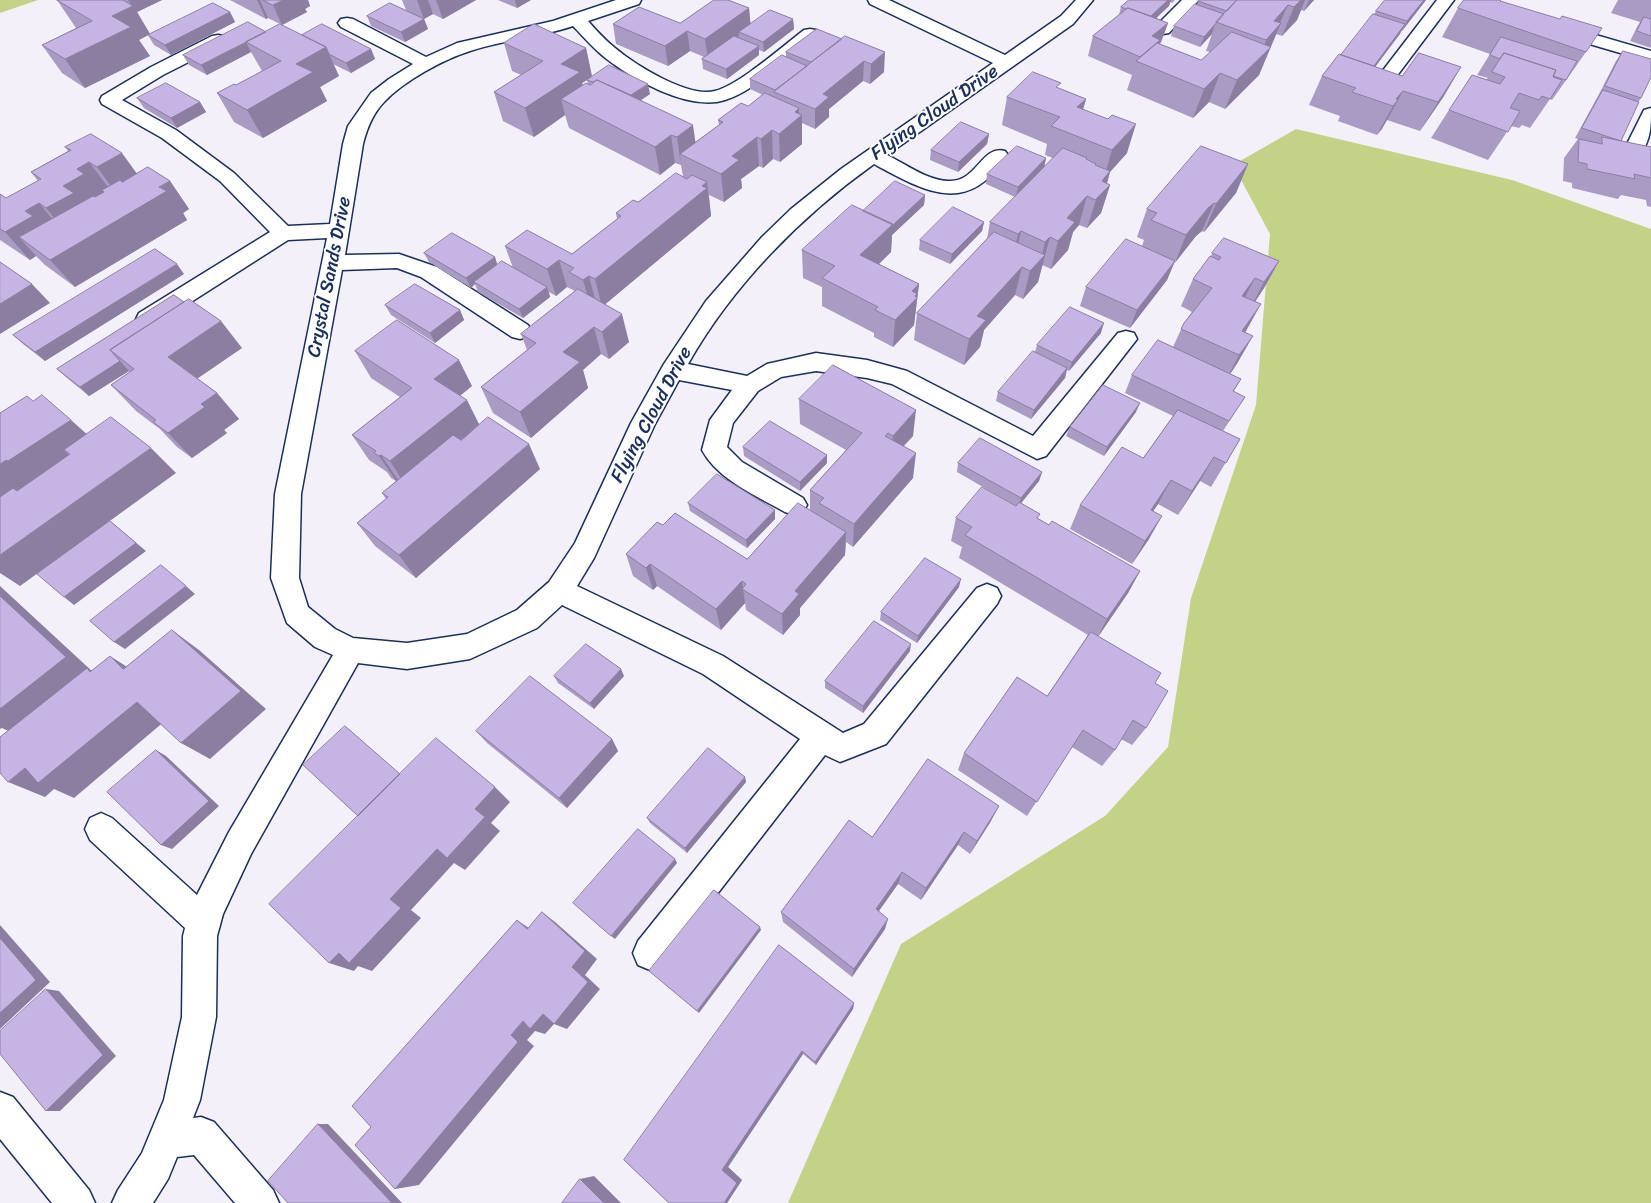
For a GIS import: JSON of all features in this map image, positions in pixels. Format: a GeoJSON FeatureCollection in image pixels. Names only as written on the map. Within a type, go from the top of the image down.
{"type":"FeatureCollection","features":[{"type":"Feature","properties":{"kind":"street","name":"Crystal Sands Drive"},"geometry":{"type":"LineString","coordinates":[[407,656],[351,650],[325,638],[297,614],[285,578],[288,494],[339,231],[353,144],[358,126],[378,97],[395,83],[426,64],[463,47],[577,19],[605,4],[633,0]]}},
{"type":"Feature","properties":{"kind":"street"},"geometry":{"type":"LineString","coordinates":[[876,0],[1008,63]]}},
{"type":"Feature","properties":{"kind":"street","name":"Flying Cloud Drive"},"geometry":{"type":"LineString","coordinates":[[407,656],[470,646],[527,618],[559,590],[585,550],[643,422],[672,370],[714,307],[769,242],[798,214],[848,173],[1067,20],[1085,0]]}},
{"type":"Feature","properties":{"kind":"street"},"geometry":{"type":"LineString","coordinates":[[1162,29],[1191,0]]}},
{"type":"Feature","properties":{"kind":"street"},"geometry":{"type":"LineString","coordinates":[[1387,78],[1446,0]]}},
{"type":"Feature","properties":{"kind":"street"},"geometry":{"type":"LineString","coordinates":[[577,19],[610,54],[627,66],[677,90],[697,96],[717,97],[733,90],[810,34]]}},
{"type":"Feature","properties":{"kind":"street"},"geometry":{"type":"LineString","coordinates":[[1540,23],[1651,57]]}},
{"type":"Feature","properties":{"kind":"street"},"geometry":{"type":"LineString","coordinates":[[347,24],[426,64]]}},
{"type":"Feature","properties":{"kind":"street"},"geometry":{"type":"LineString","coordinates":[[232,34],[157,71],[109,100],[169,134],[227,177],[283,233]]}},
{"type":"Feature","properties":{"kind":"street"},"geometry":{"type":"LineString","coordinates":[[1634,150],[1651,114]]}},
{"type":"Feature","properties":{"kind":"street"},"geometry":{"type":"LineString","coordinates":[[873,156],[930,184],[947,189],[959,188],[972,183],[998,156]]}},
{"type":"Feature","properties":{"kind":"street"},"geometry":{"type":"LineString","coordinates":[[127,331],[283,233],[339,231]]}},
{"type":"Feature","properties":{"kind":"street"},"geometry":{"type":"LineString","coordinates":[[333,263],[399,261],[429,272],[520,331]]}},
{"type":"Feature","properties":{"kind":"street"},"geometry":{"type":"LineString","coordinates":[[794,506],[733,470],[714,450],[722,420],[750,385],[775,370],[816,362],[867,369],[898,377],[1037,449],[1126,340]]}},
{"type":"Feature","properties":{"kind":"street"},"geometry":{"type":"LineString","coordinates":[[672,370],[750,385]]}},
{"type":"Feature","properties":{"kind":"street"},"geometry":{"type":"LineString","coordinates":[[559,590],[713,665],[840,748],[875,734],[988,596]]}},
{"type":"Feature","properties":{"kind":"street"},"geometry":{"type":"LineString","coordinates":[[131,1203],[156,1166],[182,1100],[199,1017],[200,936],[207,910],[240,843],[351,650]]}},
{"type":"Feature","properties":{"kind":"street"},"geometry":{"type":"LineString","coordinates":[[650,953],[821,736]]}},
{"type":"Feature","properties":{"kind":"street"},"geometry":{"type":"LineString","coordinates":[[101,829],[204,923]]}},
{"type":"Feature","properties":{"kind":"street"},"geometry":{"type":"LineString","coordinates":[[0,1110],[76,1203]]}},
{"type":"Feature","properties":{"kind":"street"},"geometry":{"type":"LineString","coordinates":[[165,1141],[201,1135],[260,1203]]}},
{"type":"Feature","properties":{"kind":"green space"},"geometry":{"type":"Polygon","coordinates":[[[0,0],[38,0],[0,13],[0,0]]]}},
{"type":"Feature","properties":{"kind":"green space"},"geometry":{"type":"Polygon","coordinates":[[[1296,129],[1512,180],[1651,229],[1651,1203],[788,1203],[901,944],[1105,816],[1168,747],[1191,598],[1256,405],[1270,234],[1233,165],[1296,129]]]}},
{"type":"Feature","properties":{"kind":"building"},"geometry":{"type":"Polygon","coordinates":[[[57,0],[123,0],[133,6],[112,16],[131,27],[65,59],[42,45],[92,21],[57,0]]]}},
{"type":"Feature","properties":{"kind":"building"},"geometry":{"type":"Polygon","coordinates":[[[263,0],[283,0],[273,5],[263,0]]]}},
{"type":"Feature","properties":{"kind":"building"},"geometry":{"type":"Polygon","coordinates":[[[714,0],[728,0],[749,8],[705,39],[687,31],[665,46],[613,24],[639,7],[680,23],[714,0]]]}},
{"type":"Feature","properties":{"kind":"building"},"geometry":{"type":"Polygon","coordinates":[[[1129,0],[1168,0],[1151,16],[1121,7],[1129,0]]]}},
{"type":"Feature","properties":{"kind":"building"},"geometry":{"type":"Polygon","coordinates":[[[1199,0],[1237,0],[1227,11],[1199,0]]]}},
{"type":"Feature","properties":{"kind":"building"},"geometry":{"type":"Polygon","coordinates":[[[1237,0],[1301,0],[1294,7],[1288,5],[1274,21],[1281,23],[1266,40],[1216,22],[1237,0]]]}},
{"type":"Feature","properties":{"kind":"building"},"geometry":{"type":"Polygon","coordinates":[[[1385,0],[1424,0],[1407,21],[1376,11],[1385,0]]]}},
{"type":"Feature","properties":{"kind":"building"},"geometry":{"type":"Polygon","coordinates":[[[1464,0],[1501,0],[1560,19],[1562,16],[1602,28],[1586,52],[1458,8],[1464,0]]]}},
{"type":"Feature","properties":{"kind":"building"},"geometry":{"type":"Polygon","coordinates":[[[213,3],[230,12],[165,45],[148,35],[213,3]]]}},
{"type":"Feature","properties":{"kind":"building"},"geometry":{"type":"Polygon","coordinates":[[[390,3],[424,19],[401,32],[367,16],[390,3]]]}},
{"type":"Feature","properties":{"kind":"building"},"geometry":{"type":"Polygon","coordinates":[[[1195,4],[1224,14],[1204,37],[1174,26],[1195,4]]]}},
{"type":"Feature","properties":{"kind":"building"},"geometry":{"type":"Polygon","coordinates":[[[1128,8],[1168,23],[1152,36],[1160,40],[1140,57],[1093,36],[1128,8]]]}},
{"type":"Feature","properties":{"kind":"building"},"geometry":{"type":"Polygon","coordinates":[[[770,10],[793,19],[763,42],[739,32],[770,10]]]}},
{"type":"Feature","properties":{"kind":"building"},"geometry":{"type":"Polygon","coordinates":[[[1373,14],[1405,24],[1374,66],[1341,55],[1373,14]]]}},
{"type":"Feature","properties":{"kind":"building"},"geometry":{"type":"Polygon","coordinates":[[[1644,17],[1651,19],[1651,36],[1637,31],[1644,17]]]}},
{"type":"Feature","properties":{"kind":"building"},"geometry":{"type":"Polygon","coordinates":[[[248,22],[266,32],[201,65],[183,55],[248,22]]]}},
{"type":"Feature","properties":{"kind":"building"},"geometry":{"type":"Polygon","coordinates":[[[280,24],[326,47],[296,64],[313,72],[247,110],[217,93],[281,61],[246,42],[280,24]]]}},
{"type":"Feature","properties":{"kind":"building"},"geometry":{"type":"Polygon","coordinates":[[[322,24],[371,49],[346,63],[329,54],[326,47],[302,35],[322,24]]]}},
{"type":"Feature","properties":{"kind":"building"},"geometry":{"type":"Polygon","coordinates":[[[534,24],[586,48],[561,64],[580,72],[525,108],[494,92],[543,61],[504,43],[534,24]]]}},
{"type":"Feature","properties":{"kind":"building"},"geometry":{"type":"Polygon","coordinates":[[[817,29],[842,39],[811,62],[786,52],[817,29]]]}},
{"type":"Feature","properties":{"kind":"building"},"geometry":{"type":"Polygon","coordinates":[[[1232,32],[1271,47],[1237,80],[1220,73],[1204,89],[1136,61],[1157,43],[1201,60],[1232,32]]]}},
{"type":"Feature","properties":{"kind":"building"},"geometry":{"type":"Polygon","coordinates":[[[734,36],[759,46],[726,69],[702,59],[734,36]]]}},
{"type":"Feature","properties":{"kind":"building"},"geometry":{"type":"Polygon","coordinates":[[[845,36],[885,52],[871,64],[864,61],[823,94],[829,97],[815,109],[774,92],[845,36]]]}},
{"type":"Feature","properties":{"kind":"building"},"geometry":{"type":"Polygon","coordinates":[[[1501,37],[1577,61],[1566,80],[1553,76],[1556,70],[1504,53],[1500,59],[1490,55],[1501,37]]]}},
{"type":"Feature","properties":{"kind":"building"},"geometry":{"type":"Polygon","coordinates":[[[1623,51],[1651,59],[1651,77],[1641,98],[1605,86],[1623,51]]]}},
{"type":"Feature","properties":{"kind":"building"},"geometry":{"type":"Polygon","coordinates":[[[1419,53],[1461,67],[1438,102],[1403,91],[1393,106],[1352,92],[1356,88],[1322,76],[1339,54],[1402,76],[1419,53]]]}},
{"type":"Feature","properties":{"kind":"building"},"geometry":{"type":"Polygon","coordinates":[[[1504,53],[1556,70],[1553,77],[1562,80],[1550,99],[1542,96],[1539,100],[1519,93],[1510,108],[1520,111],[1508,132],[1449,110],[1472,75],[1500,84],[1505,77],[1492,72],[1504,53]]]}},
{"type":"Feature","properties":{"kind":"building"},"geometry":{"type":"Polygon","coordinates":[[[782,55],[807,66],[775,90],[750,79],[782,55]]]}},
{"type":"Feature","properties":{"kind":"building"},"geometry":{"type":"Polygon","coordinates":[[[609,65],[648,84],[631,95],[597,80],[593,82],[587,80],[609,65]]]}},
{"type":"Feature","properties":{"kind":"building"},"geometry":{"type":"Polygon","coordinates":[[[1033,72],[1061,83],[1056,87],[1086,99],[1077,107],[1108,119],[1112,115],[1136,124],[1112,150],[1051,126],[1060,117],[1007,97],[1033,72]]]}},
{"type":"Feature","properties":{"kind":"building"},"geometry":{"type":"Polygon","coordinates":[[[597,80],[693,125],[677,137],[671,135],[655,147],[561,99],[586,83],[590,85],[597,80]]]}},
{"type":"Feature","properties":{"kind":"building"},"geometry":{"type":"Polygon","coordinates":[[[166,83],[200,102],[171,118],[137,98],[166,83]]]}},
{"type":"Feature","properties":{"kind":"building"},"geometry":{"type":"Polygon","coordinates":[[[1603,90],[1639,102],[1621,141],[1582,128],[1603,90]]]}},
{"type":"Feature","properties":{"kind":"building"},"geometry":{"type":"Polygon","coordinates":[[[765,93],[799,108],[795,112],[802,115],[779,134],[772,130],[761,139],[757,137],[732,156],[739,160],[721,174],[680,154],[723,122],[718,120],[741,103],[748,106],[765,93]]]}},
{"type":"Feature","properties":{"kind":"building"},"geometry":{"type":"Polygon","coordinates":[[[961,122],[989,134],[959,162],[931,150],[961,122]]]}},
{"type":"Feature","properties":{"kind":"building"},"geometry":{"type":"Polygon","coordinates":[[[91,134],[122,153],[97,167],[89,162],[77,169],[84,174],[63,186],[74,193],[46,208],[39,203],[25,211],[33,216],[5,232],[0,229],[0,194],[6,198],[41,179],[31,172],[71,150],[65,147],[91,134]]]}},
{"type":"Feature","properties":{"kind":"building"},"geometry":{"type":"Polygon","coordinates":[[[1602,137],[1651,147],[1651,178],[1634,174],[1635,179],[1587,169],[1587,164],[1578,162],[1579,139],[1602,144],[1602,137]]]}},
{"type":"Feature","properties":{"kind":"building"},"geometry":{"type":"Polygon","coordinates":[[[1017,146],[1046,158],[1018,187],[987,174],[1017,146]]]}},
{"type":"Feature","properties":{"kind":"building"},"geometry":{"type":"Polygon","coordinates":[[[1201,146],[1248,164],[1216,204],[1214,203],[1208,208],[1186,235],[1151,220],[1157,213],[1147,209],[1201,146]]]}},
{"type":"Feature","properties":{"kind":"building"},"geometry":{"type":"Polygon","coordinates":[[[1063,148],[1087,158],[1095,165],[1110,171],[1102,181],[1110,185],[1095,200],[1087,196],[1067,218],[1075,222],[1058,241],[1050,237],[1045,242],[1021,231],[1018,234],[990,222],[1063,148]]]}},
{"type":"Feature","properties":{"kind":"building"},"geometry":{"type":"Polygon","coordinates":[[[148,167],[170,181],[159,187],[167,191],[50,260],[19,237],[93,196],[95,197],[104,192],[102,190],[120,180],[122,182],[148,167]]]}},
{"type":"Feature","properties":{"kind":"building"},"geometry":{"type":"Polygon","coordinates":[[[676,173],[687,179],[692,175],[707,182],[702,186],[707,188],[595,279],[589,276],[583,280],[569,272],[574,268],[559,260],[547,269],[505,246],[527,230],[572,254],[621,216],[616,213],[633,200],[638,202],[676,173]]]}},
{"type":"Feature","properties":{"kind":"building"},"geometry":{"type":"Polygon","coordinates":[[[895,181],[925,195],[893,225],[863,211],[895,181]]]}},
{"type":"Feature","properties":{"kind":"building"},"geometry":{"type":"Polygon","coordinates":[[[852,205],[893,224],[860,255],[919,284],[912,291],[917,294],[915,296],[917,298],[895,320],[875,310],[878,307],[822,278],[835,266],[802,250],[852,205]]]}},
{"type":"Feature","properties":{"kind":"building"},"geometry":{"type":"Polygon","coordinates":[[[953,207],[984,222],[952,254],[920,240],[953,207]]]}},
{"type":"Feature","properties":{"kind":"building"},"geometry":{"type":"Polygon","coordinates":[[[994,232],[1045,255],[1030,271],[1022,267],[977,316],[986,320],[969,339],[917,313],[994,232]]]}},
{"type":"Feature","properties":{"kind":"building"},"geometry":{"type":"Polygon","coordinates":[[[452,233],[495,257],[466,278],[424,253],[452,233]]]}},
{"type":"Feature","properties":{"kind":"building"},"geometry":{"type":"Polygon","coordinates":[[[1224,238],[1279,261],[1264,282],[1255,278],[1242,296],[1261,304],[1242,331],[1253,336],[1239,355],[1181,329],[1212,288],[1193,279],[1210,256],[1219,260],[1221,257],[1212,253],[1224,238]]]}},
{"type":"Feature","properties":{"kind":"building"},"geometry":{"type":"Polygon","coordinates":[[[1126,239],[1175,261],[1137,310],[1086,287],[1126,239]]]}},
{"type":"Feature","properties":{"kind":"building"},"geometry":{"type":"Polygon","coordinates":[[[155,249],[177,264],[35,352],[13,335],[155,249]]]}},
{"type":"Feature","properties":{"kind":"building"},"geometry":{"type":"Polygon","coordinates":[[[502,261],[547,287],[519,309],[474,282],[502,261]]]}},
{"type":"Feature","properties":{"kind":"building"},"geometry":{"type":"Polygon","coordinates":[[[0,262],[32,284],[0,304],[0,262]]]}},
{"type":"Feature","properties":{"kind":"building"},"geometry":{"type":"Polygon","coordinates":[[[415,284],[460,310],[430,333],[385,305],[415,284]]]}},
{"type":"Feature","properties":{"kind":"building"},"geometry":{"type":"Polygon","coordinates":[[[578,289],[622,314],[602,332],[594,327],[563,352],[580,362],[520,412],[481,387],[536,343],[521,334],[578,289]]]}},
{"type":"Feature","properties":{"kind":"building"},"geometry":{"type":"Polygon","coordinates":[[[174,295],[184,302],[110,350],[120,361],[80,387],[57,369],[174,295]]]}},
{"type":"Feature","properties":{"kind":"building"},"geometry":{"type":"Polygon","coordinates":[[[189,299],[221,321],[168,357],[217,393],[201,404],[205,407],[168,433],[153,422],[156,420],[111,385],[134,369],[110,350],[189,299]]]}},
{"type":"Feature","properties":{"kind":"building"},"geometry":{"type":"Polygon","coordinates":[[[1070,307],[1104,323],[1072,362],[1037,345],[1070,307]]]}},
{"type":"Feature","properties":{"kind":"building"},"geometry":{"type":"Polygon","coordinates":[[[397,320],[459,360],[434,379],[467,400],[390,461],[374,453],[376,451],[352,435],[412,388],[355,351],[397,320]]]}},
{"type":"Feature","properties":{"kind":"building"},"geometry":{"type":"Polygon","coordinates":[[[1158,340],[1241,379],[1233,391],[1245,397],[1229,421],[1132,375],[1158,340]]]}},
{"type":"Feature","properties":{"kind":"building"},"geometry":{"type":"Polygon","coordinates":[[[1033,351],[1067,368],[1034,410],[998,392],[1033,351]]]}},
{"type":"Feature","properties":{"kind":"building"},"geometry":{"type":"Polygon","coordinates":[[[833,365],[916,410],[893,436],[888,433],[885,436],[916,453],[854,524],[819,503],[824,498],[810,490],[862,433],[799,399],[833,365]]]}},
{"type":"Feature","properties":{"kind":"building"},"geometry":{"type":"Polygon","coordinates":[[[1103,385],[1140,403],[1107,447],[1070,427],[1103,385]]]}},
{"type":"Feature","properties":{"kind":"building"},"geometry":{"type":"Polygon","coordinates":[[[42,395],[71,420],[8,461],[6,460],[0,464],[0,413],[27,396],[33,401],[42,395]]]}},
{"type":"Feature","properties":{"kind":"building"},"geometry":{"type":"Polygon","coordinates":[[[1178,410],[1240,439],[1226,463],[1214,457],[1192,491],[1171,480],[1151,510],[1162,516],[1145,541],[1080,505],[1122,447],[1143,458],[1178,410]]]}},
{"type":"Feature","properties":{"kind":"building"},"geometry":{"type":"Polygon","coordinates":[[[111,417],[151,448],[0,555],[0,497],[13,488],[17,491],[70,454],[64,450],[111,417]]]}},
{"type":"Feature","properties":{"kind":"building"},"geometry":{"type":"Polygon","coordinates":[[[488,417],[529,444],[399,555],[357,523],[388,497],[382,493],[453,435],[461,440],[488,417]]]}},
{"type":"Feature","properties":{"kind":"building"},"geometry":{"type":"Polygon","coordinates":[[[770,421],[827,455],[800,482],[743,447],[770,421]]]}},
{"type":"Feature","properties":{"kind":"building"},"geometry":{"type":"Polygon","coordinates":[[[980,438],[1042,472],[1021,498],[958,463],[980,438]]]}},
{"type":"Feature","properties":{"kind":"building"},"geometry":{"type":"Polygon","coordinates":[[[717,474],[775,510],[746,540],[688,503],[717,474]]]}},
{"type":"Feature","properties":{"kind":"building"},"geometry":{"type":"Polygon","coordinates":[[[982,487],[1016,506],[1019,502],[1040,514],[1037,518],[1049,525],[1052,521],[1140,571],[1107,619],[965,535],[972,527],[956,518],[982,487]]]}},
{"type":"Feature","properties":{"kind":"building"},"geometry":{"type":"Polygon","coordinates":[[[798,503],[846,532],[795,591],[799,594],[782,614],[742,589],[746,584],[742,581],[716,609],[650,564],[646,568],[626,554],[657,522],[663,525],[675,513],[747,559],[798,503]]]}},
{"type":"Feature","properties":{"kind":"building"},"geometry":{"type":"Polygon","coordinates":[[[110,521],[136,543],[64,597],[37,574],[110,521]]]}},
{"type":"Feature","properties":{"kind":"building"},"geometry":{"type":"Polygon","coordinates":[[[925,558],[961,579],[918,636],[881,612],[925,558]]]}},
{"type":"Feature","properties":{"kind":"building"},"geometry":{"type":"Polygon","coordinates":[[[161,565],[186,586],[114,642],[90,621],[161,565]]]}},
{"type":"Feature","properties":{"kind":"building"},"geometry":{"type":"Polygon","coordinates":[[[0,596],[66,657],[0,709],[0,596]]]}},
{"type":"Feature","properties":{"kind":"building"},"geometry":{"type":"Polygon","coordinates":[[[874,621],[911,644],[863,706],[825,681],[874,621]]]}},
{"type":"Feature","properties":{"kind":"building"},"geometry":{"type":"Polygon","coordinates":[[[172,630],[241,691],[181,743],[137,702],[38,783],[25,768],[8,782],[0,773],[0,737],[87,668],[90,672],[110,656],[123,669],[172,630]]]}},
{"type":"Feature","properties":{"kind":"building"},"geometry":{"type":"Polygon","coordinates":[[[1091,632],[1161,673],[1155,683],[1168,691],[1146,728],[1133,720],[1115,750],[1083,730],[1037,802],[964,753],[1017,677],[1047,696],[1091,632]]]}},
{"type":"Feature","properties":{"kind":"building"},"geometry":{"type":"Polygon","coordinates":[[[586,644],[621,669],[590,703],[554,676],[586,644]]]}},
{"type":"Feature","properties":{"kind":"building"},"geometry":{"type":"Polygon","coordinates":[[[530,676],[612,739],[559,798],[476,731],[530,676]]]}},
{"type":"Feature","properties":{"kind":"building"},"geometry":{"type":"Polygon","coordinates":[[[345,726],[400,774],[358,816],[303,765],[345,726]]]}},
{"type":"Feature","properties":{"kind":"building"},"geometry":{"type":"Polygon","coordinates":[[[436,738],[495,787],[475,809],[485,817],[447,858],[437,849],[390,899],[401,908],[349,963],[339,953],[329,963],[269,904],[436,738]]]}},
{"type":"Feature","properties":{"kind":"building"},"geometry":{"type":"Polygon","coordinates":[[[708,748],[745,777],[685,848],[647,818],[708,748]]]}},
{"type":"Feature","properties":{"kind":"building"},"geometry":{"type":"Polygon","coordinates":[[[156,750],[209,801],[161,845],[107,792],[156,750]]]}},
{"type":"Feature","properties":{"kind":"building"},"geometry":{"type":"Polygon","coordinates":[[[928,759],[999,806],[977,841],[964,832],[926,888],[902,872],[876,909],[888,919],[854,969],[781,912],[849,820],[872,837],[928,759]]]}},
{"type":"Feature","properties":{"kind":"building"},"geometry":{"type":"Polygon","coordinates":[[[638,829],[675,859],[611,936],[573,903],[638,829]]]}},
{"type":"Feature","properties":{"kind":"building"},"geometry":{"type":"Polygon","coordinates":[[[714,890],[760,927],[697,1011],[649,971],[714,890]]]}},
{"type":"Feature","properties":{"kind":"building"},"geometry":{"type":"Polygon","coordinates":[[[542,912],[585,951],[572,967],[588,982],[554,1024],[543,1014],[530,1029],[523,1021],[511,1035],[518,1042],[395,1189],[355,1145],[371,1127],[352,1106],[517,920],[527,929],[542,912]]]}},
{"type":"Feature","properties":{"kind":"building"},"geometry":{"type":"Polygon","coordinates":[[[0,938],[36,980],[0,1013],[0,938]]]}},
{"type":"Feature","properties":{"kind":"building"},"geometry":{"type":"Polygon","coordinates":[[[779,945],[854,1003],[815,1062],[802,1051],[722,1170],[737,1183],[724,1203],[669,1203],[624,1160],[779,945]]]}},
{"type":"Feature","properties":{"kind":"building"},"geometry":{"type":"Polygon","coordinates":[[[46,989],[103,1055],[46,1111],[0,1054],[0,1031],[46,989]]]}},
{"type":"Feature","properties":{"kind":"building"},"geometry":{"type":"Polygon","coordinates":[[[318,1124],[392,1203],[288,1203],[268,1181],[318,1124]]]}},
{"type":"Feature","properties":{"kind":"building"},"geometry":{"type":"Polygon","coordinates":[[[580,1179],[604,1203],[562,1203],[580,1179]]]}}]}
